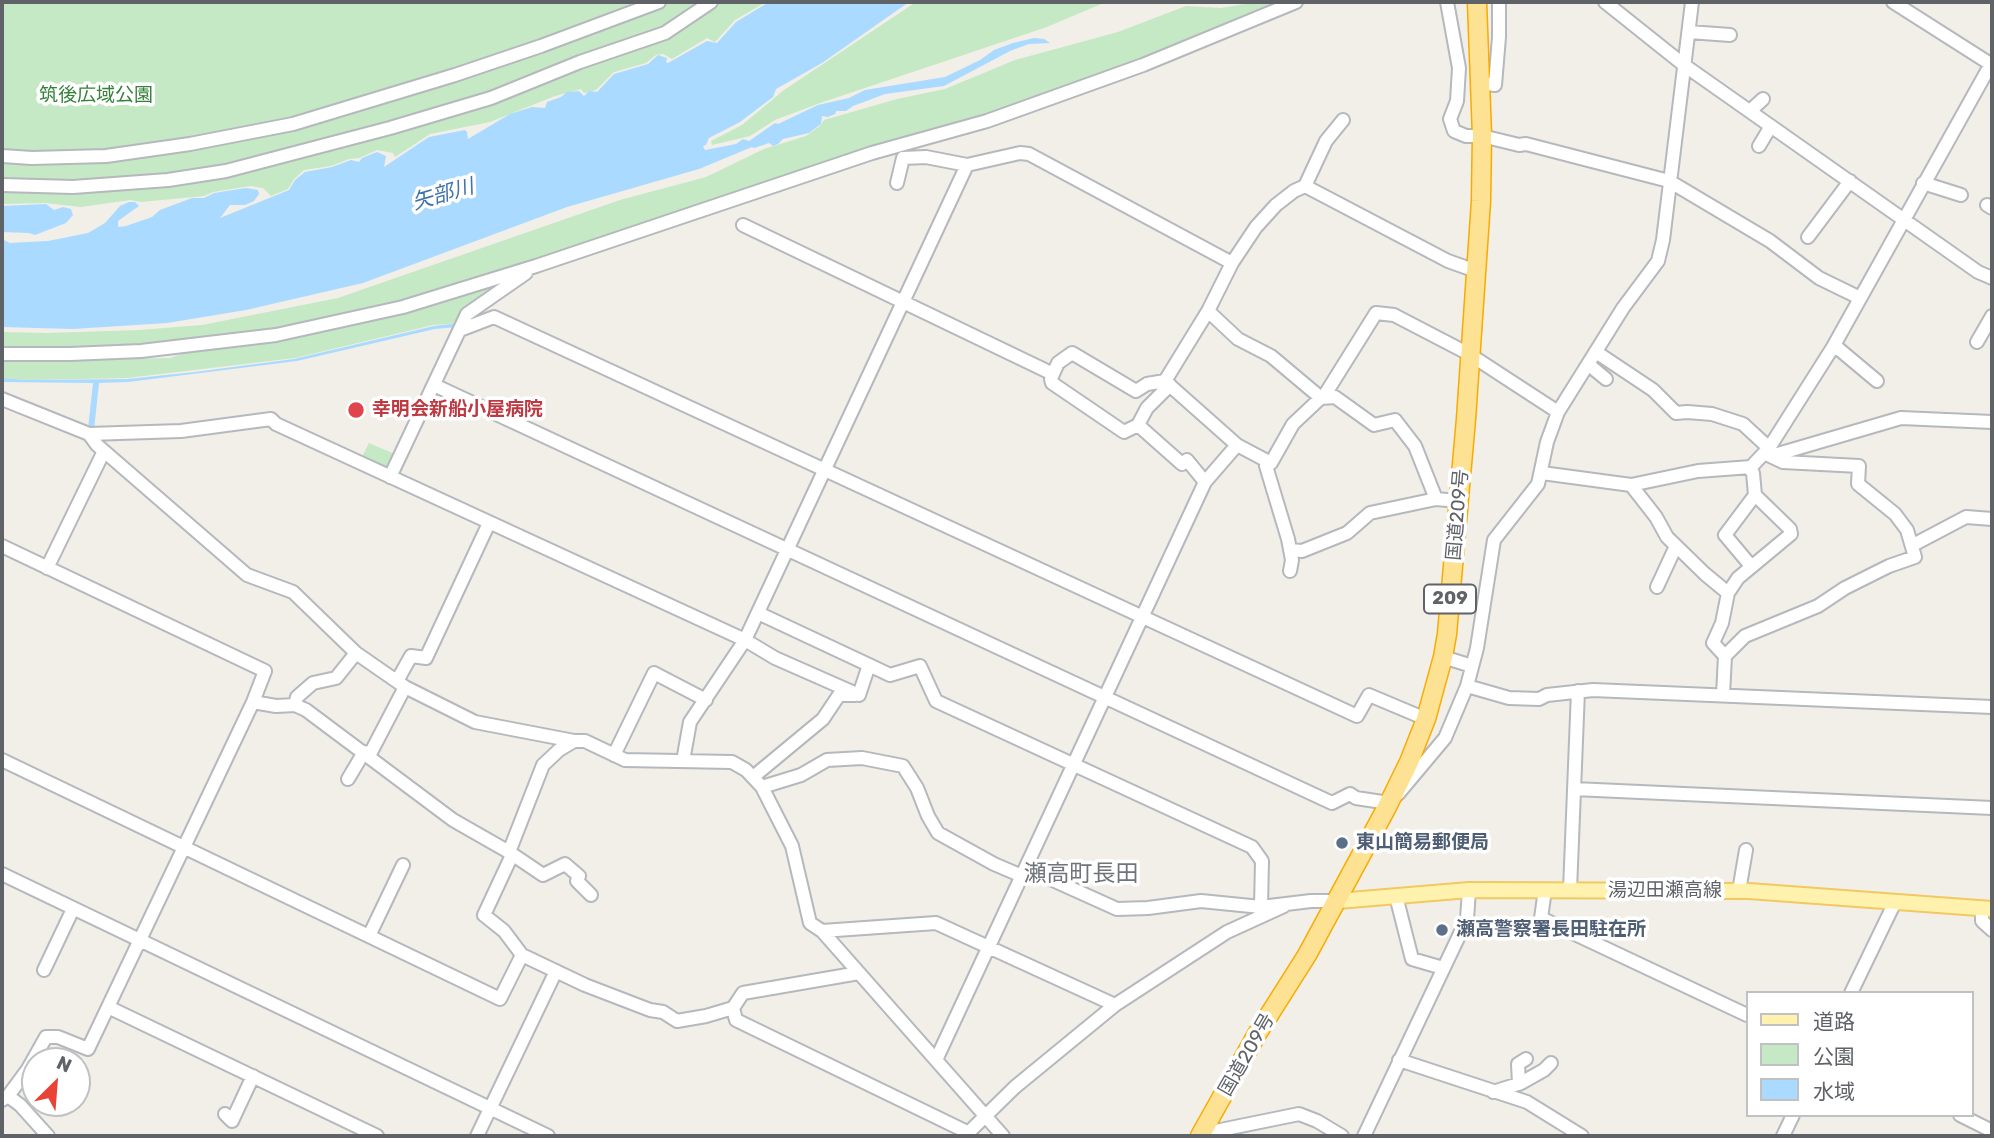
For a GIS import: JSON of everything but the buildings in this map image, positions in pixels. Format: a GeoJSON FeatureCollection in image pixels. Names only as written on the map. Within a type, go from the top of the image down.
{"type":"FeatureCollection","features":[{"type":"Feature","properties":{"kind":"highway","name":"国道209号"},"geometry":{"type":"LineString","coordinates":[[1201,1135],[1257,1034],[1338,901],[1388,805],[1426,719],[1443,657],[1466,419],[1481,201],[1482,136],[1477,2]]}},
{"type":"Feature","properties":{"kind":"main road","name":"湯辺田瀬高線"},"geometry":{"type":"LineString","coordinates":[[1338,901],[1469,890],[1739,891],[1987,908]]}},
{"type":"Feature","properties":{"kind":"street"},"geometry":{"type":"LineString","coordinates":[[2,156],[106,156],[190,144],[293,124],[455,75],[659,2]]}},
{"type":"Feature","properties":{"kind":"street"},"geometry":{"type":"LineString","coordinates":[[2,185],[73,187],[168,180],[226,172],[390,128],[491,97],[580,62],[665,33],[711,2]]}},
{"type":"Feature","properties":{"kind":"street"},"geometry":{"type":"LineString","coordinates":[[2,354],[141,351],[276,335],[403,307],[536,266],[836,164],[987,121],[1143,65],[1296,2]]}},
{"type":"Feature","properties":{"kind":"street"},"geometry":{"type":"LineString","coordinates":[[1447,2],[1458,68],[1457,101],[1450,118],[1454,131],[1466,136],[1482,136],[1519,145],[1526,144],[1669,181],[1770,241],[1819,278],[1860,298]]}},
{"type":"Feature","properties":{"kind":"street"},"geometry":{"type":"LineString","coordinates":[[1488,85],[1495,85],[1499,2]]}},
{"type":"Feature","properties":{"kind":"street"},"geometry":{"type":"LineString","coordinates":[[1605,2],[1684,65],[1978,272],[1992,278]]}},
{"type":"Feature","properties":{"kind":"street"},"geometry":{"type":"LineString","coordinates":[[434,385],[1332,803],[1350,794],[1356,798],[1388,805],[1445,738],[1467,686],[1477,648],[1494,540],[1538,484],[1547,442],[1559,412],[1623,308],[1658,261],[1663,240],[1692,2]]}},
{"type":"Feature","properties":{"kind":"street"},"geometry":{"type":"LineString","coordinates":[[1542,472],[1631,485],[1698,471],[1749,468],[1768,452],[1834,345],[1923,183],[1992,65],[1893,2]]}},
{"type":"Feature","properties":{"kind":"street"},"geometry":{"type":"LineString","coordinates":[[1689,32],[1730,35]]}},
{"type":"Feature","properties":{"kind":"street"},"geometry":{"type":"LineString","coordinates":[[1750,111],[1763,99]]}},
{"type":"Feature","properties":{"kind":"street"},"geometry":{"type":"LineString","coordinates":[[1271,463],[1237,445],[1168,383],[1147,384],[1136,391],[1072,353],[1058,363],[1051,379],[1052,383],[1124,432],[1138,425],[1147,408],[1168,383],[1232,262],[1269,212],[1293,191],[1305,186],[1326,141],[1343,120]]}},
{"type":"Feature","properties":{"kind":"street"},"geometry":{"type":"LineString","coordinates":[[1759,146],[1771,126]]}},
{"type":"Feature","properties":{"kind":"street"},"geometry":{"type":"LineString","coordinates":[[897,184],[903,158],[926,157],[967,165],[1029,153],[1232,262]]}},
{"type":"Feature","properties":{"kind":"street"},"geometry":{"type":"LineString","coordinates":[[683,761],[690,722],[745,640],[967,165]]}},
{"type":"Feature","properties":{"kind":"street"},"geometry":{"type":"LineString","coordinates":[[1808,237],[1850,181]]}},
{"type":"Feature","properties":{"kind":"street"},"geometry":{"type":"LineString","coordinates":[[1923,183],[1961,195]]}},
{"type":"Feature","properties":{"kind":"street"},"geometry":{"type":"LineString","coordinates":[[1305,186],[1448,261],[1475,271]]}},
{"type":"Feature","properties":{"kind":"street"},"geometry":{"type":"LineString","coordinates":[[743,225],[1053,374]]}},
{"type":"Feature","properties":{"kind":"street"},"geometry":{"type":"LineString","coordinates":[[390,477],[467,314],[536,266]]}},
{"type":"Feature","properties":{"kind":"street"},"geometry":{"type":"LineString","coordinates":[[1208,311],[1238,339],[1271,356],[1321,398],[1335,397],[1374,425],[1395,420],[1415,446],[1436,499]]}},
{"type":"Feature","properties":{"kind":"street"},"geometry":{"type":"LineString","coordinates":[[1290,571],[1290,550],[1266,466],[1271,463],[1293,424],[1321,398],[1376,313],[1395,315],[1469,354],[1559,412]]}},
{"type":"Feature","properties":{"kind":"street"},"geometry":{"type":"LineString","coordinates":[[1978,342],[1992,316]]}},
{"type":"Feature","properties":{"kind":"street"},"geometry":{"type":"LineString","coordinates":[[460,330],[495,317],[1357,716],[1369,695],[1426,719]]}},
{"type":"Feature","properties":{"kind":"street"},"geometry":{"type":"LineString","coordinates":[[1834,345],[1877,381]]}},
{"type":"Feature","properties":{"kind":"street"},"geometry":{"type":"LineString","coordinates":[[1596,352],[1653,390],[1676,414],[1687,411],[1712,414],[1744,424],[1768,452],[1783,462],[1859,466],[1858,484],[1895,514],[1908,530],[1915,558],[1889,566],[1845,588],[1818,606],[1745,636],[1725,656],[1723,695]]}},
{"type":"Feature","properties":{"kind":"street"},"geometry":{"type":"LineString","coordinates":[[1588,364],[1606,379]]}},
{"type":"Feature","properties":{"kind":"street"},"geometry":{"type":"LineString","coordinates":[[2,399],[89,434],[181,431],[271,419],[276,424],[859,695]]}},
{"type":"Feature","properties":{"kind":"street"},"geometry":{"type":"LineString","coordinates":[[1768,452],[1901,418],[1992,422]]}},
{"type":"Feature","properties":{"kind":"street"},"geometry":{"type":"LineString","coordinates":[[1138,425],[1182,464],[1187,460],[1205,482]]}},
{"type":"Feature","properties":{"kind":"street"},"geometry":{"type":"LineString","coordinates":[[89,434],[104,451],[247,575],[293,592],[356,653],[401,684],[475,722],[586,741],[625,760],[732,762],[757,782],[792,846],[810,923],[822,931],[1003,1136]]}},
{"type":"Feature","properties":{"kind":"street"},"geometry":{"type":"LineString","coordinates":[[936,1060],[1205,482],[1237,445]]}},
{"type":"Feature","properties":{"kind":"street"},"geometry":{"type":"LineString","coordinates":[[47,568],[104,451]]}},
{"type":"Feature","properties":{"kind":"street"},"geometry":{"type":"LineString","coordinates":[[1725,656],[1713,643],[1722,623],[1728,593],[1738,578],[1791,534],[1790,529],[1755,495],[1753,473],[1749,468]]}},
{"type":"Feature","properties":{"kind":"street"},"geometry":{"type":"LineString","coordinates":[[1631,485],[1656,517],[1667,537],[1728,593]]}},
{"type":"Feature","properties":{"kind":"street"},"geometry":{"type":"LineString","coordinates":[[1751,566],[1725,534],[1755,495]]}},
{"type":"Feature","properties":{"kind":"street"},"geometry":{"type":"LineString","coordinates":[[1290,550],[1302,551],[1347,533],[1370,513],[1436,499],[1458,501]]}},
{"type":"Feature","properties":{"kind":"street"},"geometry":{"type":"LineString","coordinates":[[1913,545],[1966,517],[1992,519]]}},
{"type":"Feature","properties":{"kind":"street"},"geometry":{"type":"LineString","coordinates":[[348,779],[367,754],[401,684],[411,656],[426,658],[489,523]]}},
{"type":"Feature","properties":{"kind":"street"},"geometry":{"type":"LineString","coordinates":[[2,546],[265,671],[253,702],[88,1049],[58,1037],[46,1037],[29,1069],[5,1098],[20,1105],[48,1136]]}},
{"type":"Feature","properties":{"kind":"street"},"geometry":{"type":"LineString","coordinates":[[1657,587],[1676,547]]}},
{"type":"Feature","properties":{"kind":"street"},"geometry":{"type":"LineString","coordinates":[[758,613],[890,675],[920,666],[936,701],[1252,847],[1262,860],[1261,907]]}},
{"type":"Feature","properties":{"kind":"street"},"geometry":{"type":"LineString","coordinates":[[295,705],[297,697],[313,683],[336,678],[356,653]]}},
{"type":"Feature","properties":{"kind":"street"},"geometry":{"type":"LineString","coordinates":[[1443,657],[1472,666]]}},
{"type":"Feature","properties":{"kind":"street"},"geometry":{"type":"LineString","coordinates":[[859,695],[869,665]]}},
{"type":"Feature","properties":{"kind":"street"},"geometry":{"type":"LineString","coordinates":[[614,755],[654,673],[706,700]]}},
{"type":"Feature","properties":{"kind":"street"},"geometry":{"type":"LineString","coordinates":[[1467,686],[1509,698],[1539,699],[1547,695],[1578,691],[1992,707]]}},
{"type":"Feature","properties":{"kind":"street"},"geometry":{"type":"LineString","coordinates":[[1570,890],[1578,691]]}},
{"type":"Feature","properties":{"kind":"street"},"geometry":{"type":"LineString","coordinates":[[757,782],[823,719],[839,695],[859,695]]}},
{"type":"Feature","properties":{"kind":"street"},"geometry":{"type":"LineString","coordinates":[[253,702],[276,706],[295,705],[306,710],[453,820],[544,875],[565,864],[579,876],[577,881],[591,895]]}},
{"type":"Feature","properties":{"kind":"street"},"geometry":{"type":"LineString","coordinates":[[574,741],[543,765],[485,915],[504,931],[523,955],[598,990],[650,1010],[663,1012],[677,1021],[733,1008],[743,993],[859,973]]}},
{"type":"Feature","properties":{"kind":"street"},"geometry":{"type":"LineString","coordinates":[[757,782],[801,775],[827,760],[862,758],[903,766],[917,788],[938,833],[994,864],[1024,872],[1117,909],[1201,901],[1261,907],[1338,901]]}},
{"type":"Feature","properties":{"kind":"street"},"geometry":{"type":"LineString","coordinates":[[2,760],[500,999],[523,955]]}},
{"type":"Feature","properties":{"kind":"street"},"geometry":{"type":"LineString","coordinates":[[1574,789],[1992,808]]}},
{"type":"Feature","properties":{"kind":"street"},"geometry":{"type":"LineString","coordinates":[[1739,891],[1746,850]]}},
{"type":"Feature","properties":{"kind":"street"},"geometry":{"type":"LineString","coordinates":[[369,936],[403,864]]}},
{"type":"Feature","properties":{"kind":"street"},"geometry":{"type":"LineString","coordinates":[[2,874],[548,1136]]}},
{"type":"Feature","properties":{"kind":"street"},"geometry":{"type":"LineString","coordinates":[[1364,1136],[1466,919],[1469,890]]}},
{"type":"Feature","properties":{"kind":"street"},"geometry":{"type":"LineString","coordinates":[[1545,890],[1541,918],[1745,1014]]}},
{"type":"Feature","properties":{"kind":"street"},"geometry":{"type":"LineString","coordinates":[[1396,896],[1412,959],[1443,968]]}},
{"type":"Feature","properties":{"kind":"street"},"geometry":{"type":"LineString","coordinates":[[1852,991],[1895,902]]}},
{"type":"Feature","properties":{"kind":"street"},"geometry":{"type":"LineString","coordinates":[[733,1008],[736,1020],[967,1135],[1015,1087],[1115,1005],[1227,932],[1284,906]]}},
{"type":"Feature","properties":{"kind":"street"},"geometry":{"type":"LineString","coordinates":[[1987,908],[1982,921],[1992,930]]}},
{"type":"Feature","properties":{"kind":"street"},"geometry":{"type":"LineString","coordinates":[[44,970],[73,909]]}},
{"type":"Feature","properties":{"kind":"street"},"geometry":{"type":"LineString","coordinates":[[822,931],[936,923],[1115,1005]]}},
{"type":"Feature","properties":{"kind":"street"},"geometry":{"type":"LineString","coordinates":[[477,1136],[556,971]]}},
{"type":"Feature","properties":{"kind":"street"},"geometry":{"type":"LineString","coordinates":[[108,1007],[377,1136]]}},
{"type":"Feature","properties":{"kind":"street"},"geometry":{"type":"LineString","coordinates":[[1519,1084],[1518,1064],[1526,1059]]}},
{"type":"Feature","properties":{"kind":"street"},"geometry":{"type":"LineString","coordinates":[[1399,1060],[1527,1102],[1582,1136]]}},
{"type":"Feature","properties":{"kind":"street"},"geometry":{"type":"LineString","coordinates":[[1493,1092],[1519,1084],[1551,1063]]}},
{"type":"Feature","properties":{"kind":"street"},"geometry":{"type":"LineString","coordinates":[[225,1114],[232,1121],[253,1076]]}},
{"type":"Feature","properties":{"kind":"street"},"geometry":{"type":"LineString","coordinates":[[1201,1135],[1221,1133],[1299,1114],[1318,1121],[1342,1136]]}},
{"type":"Feature","properties":{"kind":"street"},"geometry":{"type":"LineString","coordinates":[[1783,1136],[1792,1117]]}},
{"type":"Feature","properties":{"kind":"street"},"geometry":{"type":"LineString","coordinates":[[1963,1117],[1992,1131]]}},
{"type":"Feature","properties":{"kind":"green space","name":"筑後広域公園"},"geometry":{"type":"Polygon","coordinates":[[[2,2],[766,2],[735,20],[715,42],[707,38],[672,59],[663,54],[656,55],[646,63],[614,72],[596,90],[584,93],[581,89],[555,96],[490,122],[430,134],[395,157],[393,153],[377,150],[331,166],[304,170],[288,189],[271,196],[263,188],[251,186],[204,196],[141,202],[130,200],[81,207],[45,203],[2,204],[2,2]]]}},
{"type":"Feature","properties":{"kind":"green space"},"geometry":{"type":"Polygon","coordinates":[[[916,2],[1106,2],[1047,27],[820,103],[775,120],[750,136],[712,145],[711,141],[742,125],[784,90],[916,2]]]}},
{"type":"Feature","properties":{"kind":"green space"},"geometry":{"type":"Polygon","coordinates":[[[1257,2],[1293,2],[1136,66],[430,299],[220,342],[2,353],[2,332],[140,330],[202,325],[338,298],[620,200],[706,177],[764,149],[806,136],[824,120],[897,99],[945,89],[1015,60],[1118,32],[1186,6],[1221,8],[1257,2]]]}},
{"type":"Feature","properties":{"kind":"green space"},"geometry":{"type":"Polygon","coordinates":[[[520,276],[459,323],[433,325],[295,358],[127,378],[2,378],[2,359],[170,358],[187,352],[313,333],[410,311],[520,276]]]}},
{"type":"Feature","properties":{"kind":"green space"},"geometry":{"type":"Polygon","coordinates":[[[369,443],[397,455],[389,472],[360,461],[369,443]]]}},
{"type":"Feature","properties":{"kind":"water","name":"矢部川"},"geometry":{"type":"Polygon","coordinates":[[[769,2],[909,2],[822,63],[776,89],[773,97],[740,122],[709,138],[703,146],[705,150],[736,144],[743,139],[749,141],[775,123],[865,90],[945,77],[994,50],[1013,43],[1034,38],[1050,43],[1029,44],[1010,51],[944,86],[885,94],[846,111],[836,111],[828,117],[822,116],[821,124],[809,133],[783,139],[773,146],[769,143],[752,147],[699,169],[567,207],[363,283],[246,310],[167,323],[73,329],[2,327],[2,239],[10,243],[48,241],[88,233],[105,223],[120,206],[129,202],[135,202],[139,206],[118,221],[118,227],[152,217],[160,210],[192,198],[204,198],[214,193],[246,188],[258,190],[259,194],[254,201],[245,205],[230,205],[220,218],[289,190],[295,180],[305,172],[351,160],[359,162],[377,152],[386,156],[384,167],[429,137],[465,130],[468,139],[510,114],[532,107],[545,108],[547,102],[567,92],[579,91],[584,96],[589,91],[597,92],[614,74],[648,64],[658,55],[667,58],[668,63],[707,41],[717,43],[736,22],[769,2]]]}},
{"type":"Feature","properties":{"kind":"water"},"geometry":{"type":"Polygon","coordinates":[[[46,204],[54,210],[63,207],[71,209],[73,215],[66,223],[35,235],[2,232],[2,206],[46,204]]]}},
{"type":"Feature","properties":{"kind":"water"},"geometry":{"type":"Polygon","coordinates":[[[458,323],[457,327],[435,329],[297,361],[128,382],[99,383],[94,430],[88,429],[93,383],[2,382],[2,378],[127,379],[195,372],[294,359],[434,326],[458,323]]]}},
{"type":"Feature","properties":{"kind":"place","name":"幸明会新船小屋病院"},"geometry":{"type":"Point","coordinates":[356,410]}},
{"type":"Feature","properties":{"kind":"place","name":"東山簡易郵便局"},"geometry":{"type":"Point","coordinates":[1342,843]}},
{"type":"Feature","properties":{"kind":"place","name":"瀬高警察署長田駐在所"},"geometry":{"type":"Point","coordinates":[1442,930]}},
{"type":"Feature","properties":{"kind":"district","name":"瀬高町長田"},"geometry":{"type":"Point","coordinates":[1081,874]}}]}
